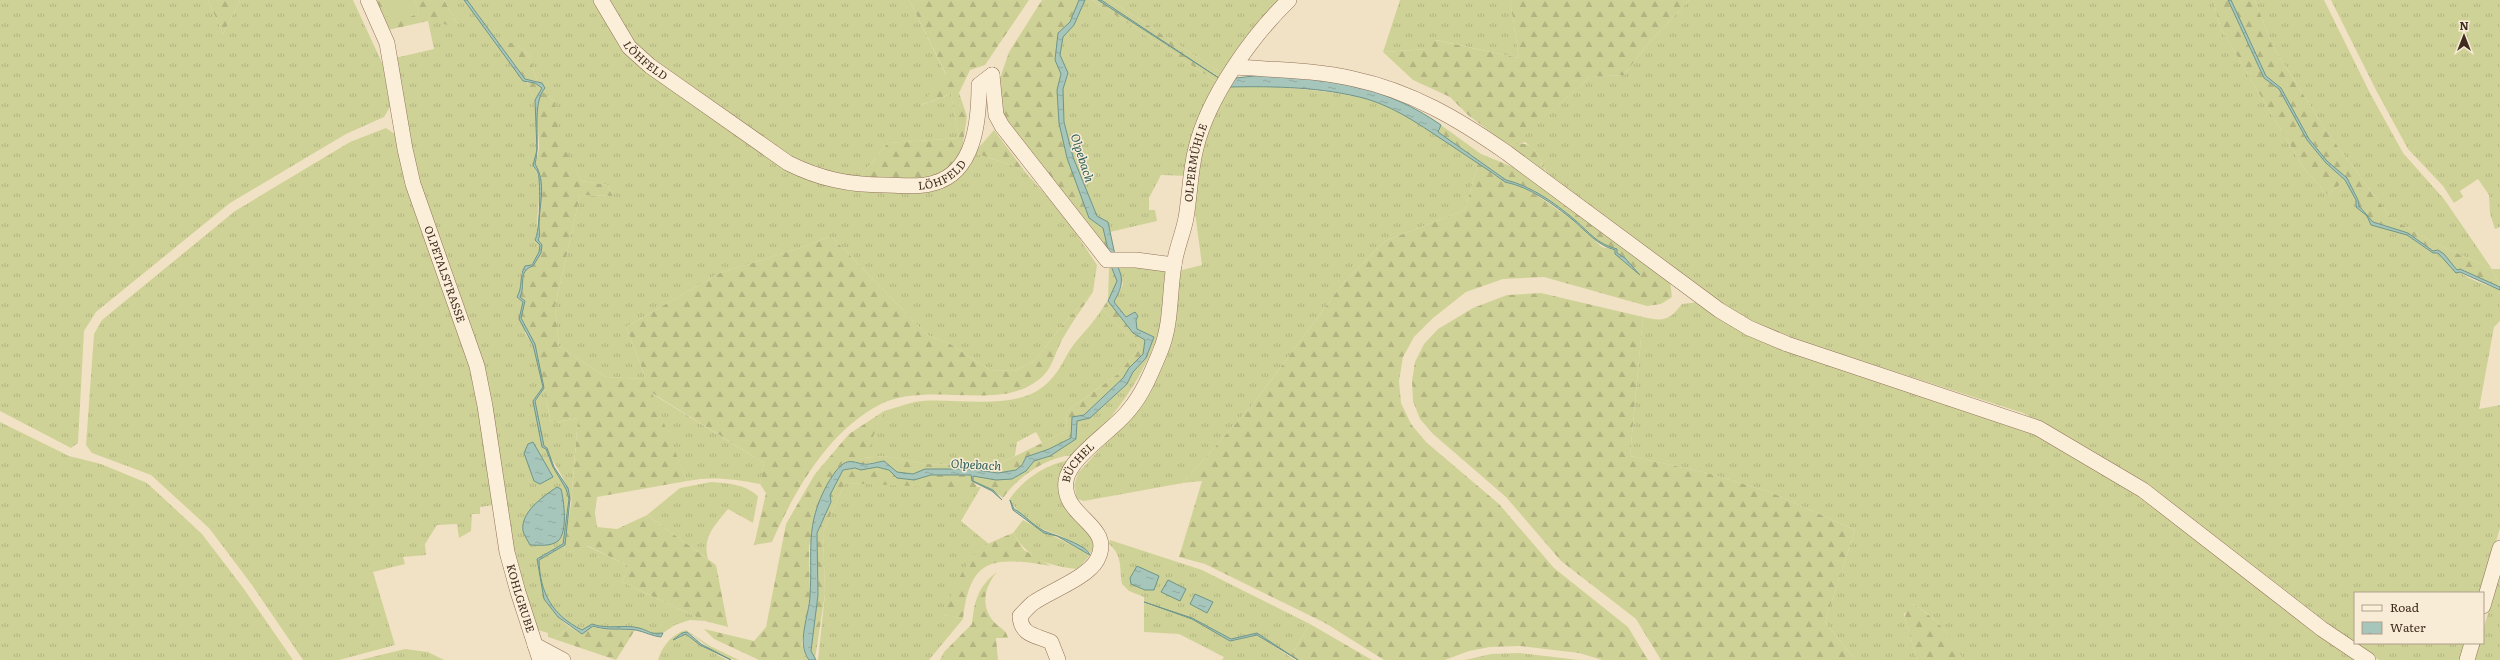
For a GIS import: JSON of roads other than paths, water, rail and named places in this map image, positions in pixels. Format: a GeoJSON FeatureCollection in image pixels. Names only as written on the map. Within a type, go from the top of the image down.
{"type":"FeatureCollection","features":[{"type":"Feature","properties":{"kind":"street","name":"OLPETALSTRASSE"},"geometry":{"type":"LineString","coordinates":[[368,0],[384,31],[387,43],[405,149],[413,184],[477,366],[485,406],[507,552]]}},
{"type":"Feature","properties":{"kind":"street","name":"LÖHFELD"},"geometry":{"type":"LineString","coordinates":[[601,0],[629,47],[650,66],[788,163],[812,175],[835,182],[856,185],[920,186],[946,179],[966,155],[978,119],[979,85],[992,75],[996,115],[1002,126],[1090,239],[1114,260],[1174,265]]}},
{"type":"Feature","properties":{"kind":"street","name":"OLPERMÜHLE"},"geometry":{"type":"LineString","coordinates":[[1174,265],[1186,220],[1195,151],[1200,132],[1210,109],[1266,22],[1290,0]]}},
{"type":"Feature","properties":{"kind":"street"},"geometry":{"type":"LineString","coordinates":[[1236,67],[1353,78],[1396,91],[1439,110],[1471,128],[1507,153],[1719,310],[1749,328],[1786,344],[2022,421],[2128,480],[2316,624],[2368,660]]}},
{"type":"Feature","properties":{"kind":"street","name":"BÜCHEL"},"geometry":{"type":"LineString","coordinates":[[1058,660],[1051,642],[1026,633],[1021,625],[1020,616],[1032,604],[1074,580],[1096,561],[1102,547],[1099,534],[1078,514],[1066,497],[1066,480],[1073,465],[1129,410],[1150,376],[1166,339],[1174,265]]}},
{"type":"Feature","properties":{"kind":"street"},"geometry":{"type":"LineString","coordinates":[[2484,603],[2500,548]]}},
{"type":"Feature","properties":{"kind":"street","name":"KOHLGRUBE"},"geometry":{"type":"LineString","coordinates":[[507,552],[540,660]]}},
{"type":"Feature","properties":{"kind":"street"},"geometry":{"type":"LineString","coordinates":[[2467,660],[2472,644]]}},
{"type":"Feature","properties":{"kind":"street","name":"KOHLGRUBE"},"geometry":{"type":"LineString","coordinates":[[535,645],[563,660]]}},
{"type":"Feature","properties":{"kind":"water"},"geometry":{"type":"Polygon","coordinates":[[[464,0],[467,0],[525,79],[542,83],[545,88],[538,103],[537,148],[535,100],[542,88],[535,83],[523,81],[464,0]]]}},
{"type":"Feature","properties":{"kind":"water"},"geometry":{"type":"Polygon","coordinates":[[[1079,0],[1085,0],[1074,25],[1063,37],[1060,55],[1068,73],[1063,89],[1064,122],[1073,157],[1097,216],[1108,222],[1115,255],[1109,254],[1103,228],[1089,218],[1067,158],[1059,123],[1057,90],[1061,74],[1055,60],[1058,33],[1070,22],[1079,0]]]}},
{"type":"Feature","properties":{"kind":"water"},"geometry":{"type":"Polygon","coordinates":[[[1098,0],[1101,0],[1222,80],[1098,0]]]}},
{"type":"Feature","properties":{"kind":"water"},"geometry":{"type":"Polygon","coordinates":[[[2228,0],[2231,0],[2266,76],[2281,88],[2309,139],[2327,161],[2347,178],[2358,200],[2359,206],[2373,222],[2408,233],[2433,251],[2438,250],[2444,254],[2457,270],[2460,269],[2500,287],[2500,290],[2460,272],[2456,273],[2438,253],[2433,253],[2407,235],[2371,225],[2367,216],[2356,207],[2356,200],[2345,180],[2326,163],[2307,140],[2279,89],[2264,78],[2228,0]]]}},
{"type":"Feature","properties":{"kind":"water"},"geometry":{"type":"Polygon","coordinates":[[[1272,74],[1340,83],[1360,88],[1400,102],[1420,112],[1441,125],[1438,132],[1506,180],[1525,186],[1551,201],[1575,220],[1594,238],[1610,247],[1617,249],[1617,253],[1625,258],[1640,275],[1615,254],[1615,250],[1597,241],[1549,202],[1532,192],[1514,184],[1505,182],[1424,127],[1391,108],[1367,99],[1333,92],[1281,87],[1229,87],[1236,78],[1272,74]]]}},
{"type":"Feature","properties":{"kind":"water"},"geometry":{"type":"Polygon","coordinates":[[[537,151],[535,164],[539,171],[542,186],[539,225],[540,234],[538,240],[542,245],[541,253],[533,266],[528,268],[523,275],[522,292],[520,297],[525,301],[521,318],[535,344],[544,388],[535,401],[544,446],[547,448],[554,467],[568,488],[570,499],[565,545],[539,560],[542,583],[545,593],[555,610],[582,630],[592,624],[604,627],[633,627],[652,633],[663,633],[661,637],[636,630],[598,628],[593,626],[582,634],[558,617],[544,599],[537,559],[563,544],[569,499],[566,489],[553,467],[546,449],[542,447],[533,401],[543,387],[533,345],[519,319],[523,302],[517,297],[523,270],[525,266],[532,265],[539,252],[540,245],[535,240],[537,235],[540,207],[538,172],[533,165],[537,151]]]}},
{"type":"Feature","properties":{"kind":"water"},"geometry":{"type":"Polygon","coordinates":[[[1117,265],[1121,276],[1121,284],[1119,293],[1114,302],[1126,317],[1135,312],[1138,316],[1136,320],[1137,329],[1154,337],[1146,358],[1133,372],[1127,384],[1090,418],[1077,421],[1076,439],[1050,456],[1034,461],[1026,471],[1012,479],[996,480],[973,476],[973,481],[993,490],[1002,500],[992,491],[972,481],[971,475],[931,475],[914,480],[897,478],[889,470],[877,467],[861,470],[855,468],[843,470],[830,495],[831,502],[817,533],[818,595],[811,651],[816,660],[809,660],[805,653],[803,638],[810,596],[811,539],[815,512],[820,498],[836,471],[843,464],[848,462],[870,464],[884,461],[897,472],[913,474],[925,469],[970,469],[998,473],[1016,470],[1022,465],[1026,457],[1049,449],[1071,438],[1072,417],[1084,415],[1123,378],[1129,368],[1143,354],[1145,340],[1133,333],[1108,301],[1117,281],[1111,266],[1117,265]]]}},
{"type":"Feature","properties":{"kind":"water"},"geometry":{"type":"Polygon","coordinates":[[[533,442],[553,477],[540,484],[534,481],[524,453],[528,444],[533,442]]]}},
{"type":"Feature","properties":{"kind":"water"},"geometry":{"type":"Polygon","coordinates":[[[557,487],[561,489],[564,508],[564,524],[561,537],[558,541],[552,544],[530,545],[523,531],[525,517],[534,505],[557,487]]]}},
{"type":"Feature","properties":{"kind":"water"},"geometry":{"type":"Polygon","coordinates":[[[1010,500],[1014,509],[1032,523],[1040,529],[1057,536],[1044,533],[1013,510],[1010,500]]]}},
{"type":"Feature","properties":{"kind":"water"},"geometry":{"type":"Polygon","coordinates":[[[1057,536],[1077,544],[1088,551],[1090,555],[1057,536]]]}},
{"type":"Feature","properties":{"kind":"water"},"geometry":{"type":"Polygon","coordinates":[[[1137,566],[1159,576],[1154,590],[1145,590],[1131,584],[1130,578],[1137,566]]]}},
{"type":"Feature","properties":{"kind":"water"},"geometry":{"type":"Polygon","coordinates":[[[1168,580],[1186,589],[1180,601],[1161,592],[1168,580]]]}},
{"type":"Feature","properties":{"kind":"water"},"geometry":{"type":"Polygon","coordinates":[[[1195,594],[1213,602],[1207,613],[1190,604],[1195,594]]]}},
{"type":"Feature","properties":{"kind":"water"},"geometry":{"type":"Polygon","coordinates":[[[1144,602],[1192,618],[1231,639],[1257,633],[1298,660],[1257,635],[1230,641],[1192,619],[1144,602]]]}},
{"type":"Feature","properties":{"kind":"water"},"geometry":{"type":"Polygon","coordinates":[[[687,632],[701,644],[731,660],[700,645],[686,634],[673,640],[682,633],[687,632]]]}},
{"type":"Feature","properties":{"kind":"water label","name":"Olpebach"},"geometry":{"type":"Point","coordinates":[1082,158]}},
{"type":"Feature","properties":{"kind":"water label","name":"Olpebach"},"geometry":{"type":"Point","coordinates":[976,465]}}]}
